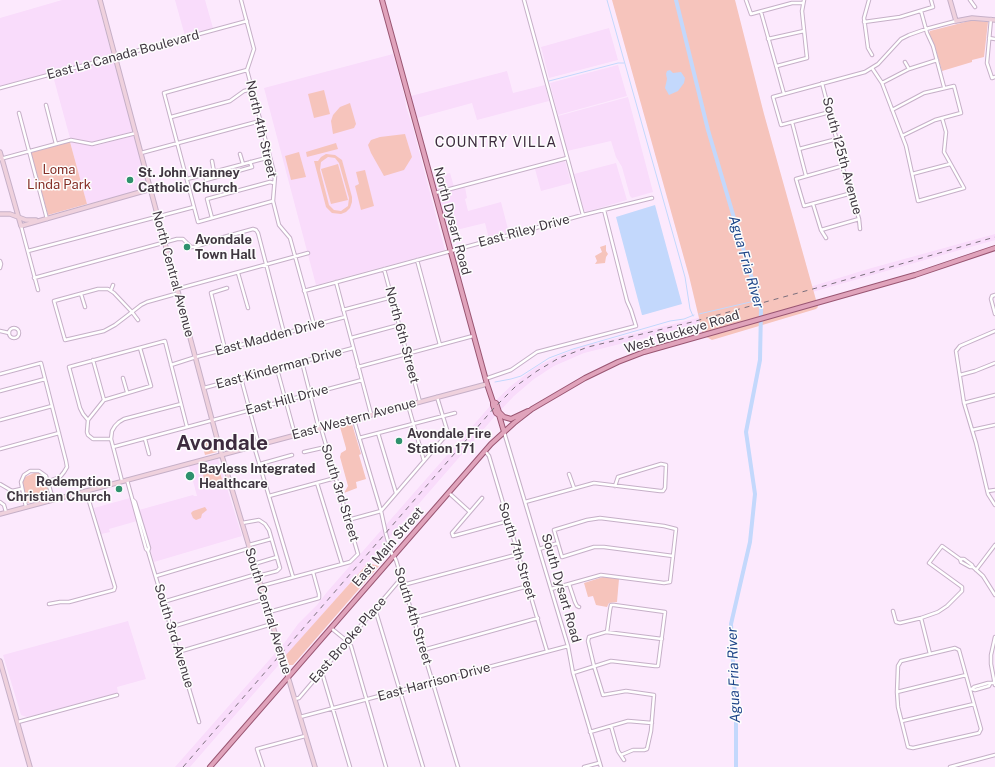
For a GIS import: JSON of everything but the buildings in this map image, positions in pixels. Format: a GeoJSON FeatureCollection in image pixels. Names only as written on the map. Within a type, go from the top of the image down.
{"type":"FeatureCollection","features":[{"type":"Feature","properties":{"kind":"main road","name":"North Dysart Road"},"geometry":{"type":"LineString","coordinates":[[382,0],[485,379]]}},
{"type":"Feature","properties":{"kind":"main road","name":"West Buckeye Road"},"geometry":{"type":"LineString","coordinates":[[504,432],[532,409],[568,387],[618,362],[703,335],[915,275],[995,248]]}},
{"type":"Feature","properties":{"kind":"main road","name":"South Dysart Road"},"geometry":{"type":"LineString","coordinates":[[485,379],[493,402],[496,403],[504,432]]}},
{"type":"Feature","properties":{"kind":"main road"},"geometry":{"type":"LineString","coordinates":[[499,414],[511,419],[532,409]]}},
{"type":"Feature","properties":{"kind":"main road","name":"East Main Street"},"geometry":{"type":"LineString","coordinates":[[210,767],[449,492],[504,432]]}},
{"type":"Feature","properties":{"kind":"street","name":"North Central Avenue"},"geometry":{"type":"LineString","coordinates":[[100,0],[222,454]]}},
{"type":"Feature","properties":{"kind":"street","name":"North 4th Street"},"geometry":{"type":"LineString","coordinates":[[241,0],[254,49],[247,70],[275,176],[273,202],[279,225],[290,238],[314,326]]}},
{"type":"Feature","properties":{"kind":"street"},"geometry":{"type":"LineString","coordinates":[[524,0],[582,215]]}},
{"type":"Feature","properties":{"kind":"street"},"geometry":{"type":"LineString","coordinates":[[746,0],[751,14],[792,3],[803,2],[807,58],[777,66]]}},
{"type":"Feature","properties":{"kind":"street"},"geometry":{"type":"LineString","coordinates":[[869,0],[864,22],[868,48],[872,55]]}},
{"type":"Feature","properties":{"kind":"street"},"geometry":{"type":"LineString","coordinates":[[864,22],[900,17],[921,11],[933,7],[931,0]]}},
{"type":"Feature","properties":{"kind":"street"},"geometry":{"type":"LineString","coordinates":[[950,0],[956,21]]}},
{"type":"Feature","properties":{"kind":"street"},"geometry":{"type":"LineString","coordinates":[[970,0],[975,7]]}},
{"type":"Feature","properties":{"kind":"street"},"geometry":{"type":"LineString","coordinates":[[921,11],[933,46],[944,87]]}},
{"type":"Feature","properties":{"kind":"street"},"geometry":{"type":"LineString","coordinates":[[761,12],[784,94]]}},
{"type":"Feature","properties":{"kind":"street"},"geometry":{"type":"LineString","coordinates":[[830,112],[781,124],[774,97],[865,72],[878,64],[901,39],[926,29],[956,21],[972,18],[993,20],[989,38],[987,63],[993,78]]}},
{"type":"Feature","properties":{"kind":"street","name":"East La Canada Boulevard"},"geometry":{"type":"LineString","coordinates":[[0,88],[247,22]]}},
{"type":"Feature","properties":{"kind":"street"},"geometry":{"type":"LineString","coordinates":[[768,39],[804,31]]}},
{"type":"Feature","properties":{"kind":"street"},"geometry":{"type":"LineString","coordinates":[[989,38],[995,38]]}},
{"type":"Feature","properties":{"kind":"street"},"geometry":{"type":"LineString","coordinates":[[882,83],[909,69],[937,60]]}},
{"type":"Feature","properties":{"kind":"street"},"geometry":{"type":"LineString","coordinates":[[905,62],[909,69]]}},
{"type":"Feature","properties":{"kind":"street"},"geometry":{"type":"LineString","coordinates":[[872,68],[882,83],[906,146],[918,201],[964,188],[944,152],[946,132],[942,118]]}},
{"type":"Feature","properties":{"kind":"street"},"geometry":{"type":"LineString","coordinates":[[247,70],[164,93],[198,222],[273,202]]}},
{"type":"Feature","properties":{"kind":"street","name":"South 125th Avenue"},"geometry":{"type":"LineString","coordinates":[[822,83],[837,139],[842,166],[852,192],[860,229]]}},
{"type":"Feature","properties":{"kind":"street"},"geometry":{"type":"LineString","coordinates":[[892,110],[924,93],[944,87],[954,86],[961,113],[942,118],[902,136]]}},
{"type":"Feature","properties":{"kind":"street"},"geometry":{"type":"LineString","coordinates":[[171,117],[230,101],[244,91],[252,89]]}},
{"type":"Feature","properties":{"kind":"street"},"geometry":{"type":"LineString","coordinates":[[46,105],[56,144]]}},
{"type":"Feature","properties":{"kind":"street"},"geometry":{"type":"LineString","coordinates":[[19,113],[47,219]]}},
{"type":"Feature","properties":{"kind":"street"},"geometry":{"type":"LineString","coordinates":[[141,153],[261,121]]}},
{"type":"Feature","properties":{"kind":"street"},"geometry":{"type":"LineString","coordinates":[[792,122],[806,176]]}},
{"type":"Feature","properties":{"kind":"street"},"geometry":{"type":"LineString","coordinates":[[1,159],[74,140],[92,144],[136,133]]}},
{"type":"Feature","properties":{"kind":"street"},"geometry":{"type":"LineString","coordinates":[[799,149],[837,139]]}},
{"type":"Feature","properties":{"kind":"street"},"geometry":{"type":"LineString","coordinates":[[0,152],[38,290]]}},
{"type":"Feature","properties":{"kind":"street"},"geometry":{"type":"LineString","coordinates":[[240,154],[243,164]]}},
{"type":"Feature","properties":{"kind":"street"},"geometry":{"type":"LineString","coordinates":[[187,179],[270,157]]}},
{"type":"Feature","properties":{"kind":"street"},"geometry":{"type":"LineString","coordinates":[[434,194],[567,158]]}},
{"type":"Feature","properties":{"kind":"street"},"geometry":{"type":"LineString","coordinates":[[212,161],[214,172]]}},
{"type":"Feature","properties":{"kind":"street"},"geometry":{"type":"LineString","coordinates":[[204,174],[206,180],[214,178],[252,167],[250,162]]}},
{"type":"Feature","properties":{"kind":"street"},"geometry":{"type":"LineString","coordinates":[[912,174],[950,164]]}},
{"type":"Feature","properties":{"kind":"street"},"geometry":{"type":"LineString","coordinates":[[842,166],[796,179],[804,206],[852,192]]}},
{"type":"Feature","properties":{"kind":"street"},"geometry":{"type":"LineString","coordinates":[[212,218],[207,199],[270,182],[274,183]]}},
{"type":"Feature","properties":{"kind":"street"},"geometry":{"type":"LineString","coordinates":[[21,226],[151,189]]}},
{"type":"Feature","properties":{"kind":"street","name":"East Riley Drive"},"geometry":{"type":"LineString","coordinates":[[304,291],[582,215],[652,198]]}},
{"type":"Feature","properties":{"kind":"street"},"geometry":{"type":"LineString","coordinates":[[813,204],[821,230],[826,238]]}},
{"type":"Feature","properties":{"kind":"street"},"geometry":{"type":"LineString","coordinates":[[28,251],[194,207]]}},
{"type":"Feature","properties":{"kind":"street"},"geometry":{"type":"LineString","coordinates":[[485,379],[511,370],[537,352],[636,326],[627,301],[604,210]]}},
{"type":"Feature","properties":{"kind":"street"},"geometry":{"type":"LineString","coordinates":[[0,214],[10,214],[28,220],[41,220]]}},
{"type":"Feature","properties":{"kind":"street"},"geometry":{"type":"LineString","coordinates":[[821,230],[859,219]]}},
{"type":"Feature","properties":{"kind":"street"},"geometry":{"type":"LineString","coordinates":[[34,278],[165,242],[181,239],[191,247],[196,247],[253,229],[256,230],[267,265],[284,333]]}},
{"type":"Feature","properties":{"kind":"street"},"geometry":{"type":"LineString","coordinates":[[138,320],[132,312],[111,290],[101,289],[54,301],[64,340],[104,331],[115,325],[132,312],[147,302],[238,272],[308,253]]}},
{"type":"Feature","properties":{"kind":"street"},"geometry":{"type":"LineString","coordinates":[[417,260],[440,345]]}},
{"type":"Feature","properties":{"kind":"street"},"geometry":{"type":"LineString","coordinates":[[0,261],[0,268]]}},
{"type":"Feature","properties":{"kind":"street","name":"North 6th Street"},"geometry":{"type":"LineString","coordinates":[[384,269],[420,402]]}},
{"type":"Feature","properties":{"kind":"street"},"geometry":{"type":"LineString","coordinates":[[238,272],[248,308]]}},
{"type":"Feature","properties":{"kind":"street"},"geometry":{"type":"LineString","coordinates":[[336,282],[371,414]]}},
{"type":"Feature","properties":{"kind":"street"},"geometry":{"type":"LineString","coordinates":[[111,290],[113,285]]}},
{"type":"Feature","properties":{"kind":"street"},"geometry":{"type":"LineString","coordinates":[[225,350],[211,293],[227,288]]}},
{"type":"Feature","properties":{"kind":"street"},"geometry":{"type":"LineString","coordinates":[[81,294],[85,307]]}},
{"type":"Feature","properties":{"kind":"street"},"geometry":{"type":"LineString","coordinates":[[995,294],[991,296],[995,314]]}},
{"type":"Feature","properties":{"kind":"street"},"geometry":{"type":"LineString","coordinates":[[343,310],[392,297]]}},
{"type":"Feature","properties":{"kind":"street","name":"East Madden Drive"},"geometry":{"type":"LineString","coordinates":[[171,365],[345,317]]}},
{"type":"Feature","properties":{"kind":"street","name":"East Kinderman Drive"},"geometry":{"type":"LineString","coordinates":[[351,338],[399,325]]}},
{"type":"Feature","properties":{"kind":"street"},"geometry":{"type":"LineString","coordinates":[[0,331],[9,333],[10,336],[14,338],[18,337],[19,333],[17,329],[14,328],[10,330],[9,333]]}},
{"type":"Feature","properties":{"kind":"street"},"geometry":{"type":"LineString","coordinates":[[995,331],[957,348],[956,350],[964,403],[988,492],[995,505]]}},
{"type":"Feature","properties":{"kind":"street"},"geometry":{"type":"LineString","coordinates":[[358,367],[473,336]]}},
{"type":"Feature","properties":{"kind":"street"},"geometry":{"type":"LineString","coordinates":[[88,420],[80,408],[69,367],[164,341],[187,427]]}},
{"type":"Feature","properties":{"kind":"street"},"geometry":{"type":"LineString","coordinates":[[111,439],[97,440],[88,435],[86,428],[88,420],[104,400],[151,386],[140,348]]}},
{"type":"Feature","properties":{"kind":"street","name":"East Kinderman Drive"},"geometry":{"type":"LineString","coordinates":[[204,388],[353,348]]}},
{"type":"Feature","properties":{"kind":"street"},"geometry":{"type":"LineString","coordinates":[[93,360],[104,400]]}},
{"type":"Feature","properties":{"kind":"street","name":"South 3rd Street"},"geometry":{"type":"LineString","coordinates":[[302,362],[310,394],[358,554],[350,562],[342,564]]}},
{"type":"Feature","properties":{"kind":"street"},"geometry":{"type":"LineString","coordinates":[[0,374],[41,363],[67,467],[60,477],[49,481]]}},
{"type":"Feature","properties":{"kind":"street"},"geometry":{"type":"LineString","coordinates":[[960,375],[995,363]]}},
{"type":"Feature","properties":{"kind":"street"},"geometry":{"type":"LineString","coordinates":[[277,368],[295,435]]}},
{"type":"Feature","properties":{"kind":"street"},"geometry":{"type":"LineString","coordinates":[[0,391],[45,378]]}},
{"type":"Feature","properties":{"kind":"street"},"geometry":{"type":"LineString","coordinates":[[124,378],[127,392]]}},
{"type":"Feature","properties":{"kind":"street"},"geometry":{"type":"LineString","coordinates":[[241,378],[250,411],[260,464],[293,577]]}},
{"type":"Feature","properties":{"kind":"street","name":"East Hill Drive"},"geometry":{"type":"LineString","coordinates":[[113,447],[362,380]]}},
{"type":"Feature","properties":{"kind":"street","name":"East Western Avenue"},"geometry":{"type":"LineString","coordinates":[[86,491],[487,384]]}},
{"type":"Feature","properties":{"kind":"street"},"geometry":{"type":"LineString","coordinates":[[964,403],[995,395]]}},
{"type":"Feature","properties":{"kind":"street"},"geometry":{"type":"LineString","coordinates":[[348,520],[381,511],[448,433],[437,397]]}},
{"type":"Feature","properties":{"kind":"street"},"geometry":{"type":"LineString","coordinates":[[122,481],[111,439],[114,428],[122,420],[181,404]]}},
{"type":"Feature","properties":{"kind":"street"},"geometry":{"type":"LineString","coordinates":[[407,405],[424,461]]}},
{"type":"Feature","properties":{"kind":"street"},"geometry":{"type":"LineString","coordinates":[[0,420],[52,406]]}},
{"type":"Feature","properties":{"kind":"street"},"geometry":{"type":"LineString","coordinates":[[359,438],[455,414]]}},
{"type":"Feature","properties":{"kind":"street","name":"South 4th Street"},"geometry":{"type":"LineString","coordinates":[[354,419],[381,511],[391,552],[394,555],[458,767]]}},
{"type":"Feature","properties":{"kind":"street"},"geometry":{"type":"LineString","coordinates":[[972,430],[995,425]]}},
{"type":"Feature","properties":{"kind":"street","name":"South Dysart Road"},"geometry":{"type":"LineString","coordinates":[[504,432],[568,646],[573,673],[601,767]]}},
{"type":"Feature","properties":{"kind":"street"},"geometry":{"type":"LineString","coordinates":[[0,449],[59,433]]}},
{"type":"Feature","properties":{"kind":"street"},"geometry":{"type":"LineString","coordinates":[[378,433],[396,493]]}},
{"type":"Feature","properties":{"kind":"street"},"geometry":{"type":"LineString","coordinates":[[90,442],[93,439]]}},
{"type":"Feature","properties":{"kind":"street"},"geometry":{"type":"LineString","coordinates":[[145,439],[149,454]]}},
{"type":"Feature","properties":{"kind":"street"},"geometry":{"type":"LineString","coordinates":[[304,452],[326,447]]}},
{"type":"Feature","properties":{"kind":"street","name":"South 7th Street"},"geometry":{"type":"LineString","coordinates":[[485,451],[488,455],[547,651]]}},
{"type":"Feature","properties":{"kind":"street","name":"South Central Avenue"},"geometry":{"type":"LineString","coordinates":[[222,454],[315,767]]}},
{"type":"Feature","properties":{"kind":"street"},"geometry":{"type":"LineString","coordinates":[[260,464],[292,455]]}},
{"type":"Feature","properties":{"kind":"street"},"geometry":{"type":"LineString","coordinates":[[525,502],[594,483],[615,486],[663,491],[665,488],[666,466],[661,464],[618,477],[615,486]]}},
{"type":"Feature","properties":{"kind":"street"},"geometry":{"type":"LineString","coordinates":[[26,507],[21,489],[22,479],[30,471],[42,472],[46,476],[49,481],[53,499]]}},
{"type":"Feature","properties":{"kind":"street"},"geometry":{"type":"LineString","coordinates":[[569,474],[574,488]]}},
{"type":"Feature","properties":{"kind":"street"},"geometry":{"type":"LineString","coordinates":[[269,496],[335,478]]}},
{"type":"Feature","properties":{"kind":"street","name":"South 3rd Avenue"},"geometry":{"type":"LineString","coordinates":[[127,480],[149,548],[148,551],[199,722]]}},
{"type":"Feature","properties":{"kind":"street"},"geometry":{"type":"LineString","coordinates":[[261,586],[342,564],[318,483]]}},
{"type":"Feature","properties":{"kind":"street"},"geometry":{"type":"LineString","coordinates":[[0,484],[12,491],[21,489]]}},
{"type":"Feature","properties":{"kind":"street"},"geometry":{"type":"LineString","coordinates":[[988,492],[995,490]]}},
{"type":"Feature","properties":{"kind":"street"},"geometry":{"type":"LineString","coordinates":[[0,514],[86,491],[115,587],[114,590],[69,602],[49,604]]}},
{"type":"Feature","properties":{"kind":"street"},"geometry":{"type":"LineString","coordinates":[[449,492],[470,512]]}},
{"type":"Feature","properties":{"kind":"street"},"geometry":{"type":"LineString","coordinates":[[482,498],[452,534],[453,536],[508,521]]}},
{"type":"Feature","properties":{"kind":"street"},"geometry":{"type":"LineString","coordinates":[[0,502],[4,504],[6,512]]}},
{"type":"Feature","properties":{"kind":"street"},"geometry":{"type":"LineString","coordinates":[[551,589],[601,575],[664,583],[670,582],[673,556],[676,529],[664,526],[600,518],[587,520],[554,530],[562,557],[589,549],[604,547],[673,556]]}},
{"type":"Feature","properties":{"kind":"street"},"geometry":{"type":"LineString","coordinates":[[163,602],[278,570],[280,566],[272,539],[268,528],[262,520],[242,523]]}},
{"type":"Feature","properties":{"kind":"street"},"geometry":{"type":"LineString","coordinates":[[156,576],[272,539]]}},
{"type":"Feature","properties":{"kind":"street"},"geometry":{"type":"LineString","coordinates":[[539,549],[558,543]]}},
{"type":"Feature","properties":{"kind":"street"},"geometry":{"type":"LineString","coordinates":[[976,570],[995,545]]}},
{"type":"Feature","properties":{"kind":"street"},"geometry":{"type":"LineString","coordinates":[[893,611],[896,622],[900,623],[921,618],[938,612],[947,606],[962,591],[962,587],[929,563],[942,546],[960,559],[964,559],[972,565],[986,578],[995,595]]}},
{"type":"Feature","properties":{"kind":"street"},"geometry":{"type":"LineString","coordinates":[[403,585],[518,554]]}},
{"type":"Feature","properties":{"kind":"street"},"geometry":{"type":"LineString","coordinates":[[254,564],[277,557]]}},
{"type":"Feature","properties":{"kind":"street"},"geometry":{"type":"LineString","coordinates":[[269,612],[317,599],[320,596],[313,572]]}},
{"type":"Feature","properties":{"kind":"street","name":"East Brooke Place"},"geometry":{"type":"LineString","coordinates":[[294,699],[298,698],[398,582],[402,581]]}},
{"type":"Feature","properties":{"kind":"street"},"geometry":{"type":"LineString","coordinates":[[569,584],[575,602],[579,607]]}},
{"type":"Feature","properties":{"kind":"street"},"geometry":{"type":"LineString","coordinates":[[413,618],[528,586]]}},
{"type":"Feature","properties":{"kind":"street"},"geometry":{"type":"LineString","coordinates":[[171,627],[265,599]]}},
{"type":"Feature","properties":{"kind":"street"},"geometry":{"type":"LineString","coordinates":[[573,673],[611,661],[658,666],[665,612],[614,605],[611,606],[607,632]]}},
{"type":"Feature","properties":{"kind":"street"},"geometry":{"type":"LineString","coordinates":[[374,610],[376,612],[423,767]]}},
{"type":"Feature","properties":{"kind":"street"},"geometry":{"type":"LineString","coordinates":[[423,650],[538,618]]}},
{"type":"Feature","properties":{"kind":"street"},"geometry":{"type":"LineString","coordinates":[[921,618],[930,654]]}},
{"type":"Feature","properties":{"kind":"street"},"geometry":{"type":"LineString","coordinates":[[178,652],[272,624]]}},
{"type":"Feature","properties":{"kind":"street"},"geometry":{"type":"LineString","coordinates":[[331,628],[351,646],[386,766],[382,767]]}},
{"type":"Feature","properties":{"kind":"street"},"geometry":{"type":"LineString","coordinates":[[621,755],[633,750],[646,750],[652,723],[654,695],[626,691],[603,695],[594,666],[588,640],[589,637],[607,632],[662,639]]}},
{"type":"Feature","properties":{"kind":"street"},"geometry":{"type":"LineString","coordinates":[[971,689],[988,683],[995,684],[991,660],[995,637]]}},
{"type":"Feature","properties":{"kind":"street","name":"East Harrison Drive"},"geometry":{"type":"LineString","coordinates":[[300,717],[568,646]]}},
{"type":"Feature","properties":{"kind":"street"},"geometry":{"type":"LineString","coordinates":[[955,648],[959,650],[981,729],[979,733],[913,748],[908,747],[898,707],[898,666],[900,661],[930,654],[955,648]]}},
{"type":"Feature","properties":{"kind":"street"},"geometry":{"type":"LineString","coordinates":[[0,661],[30,767]]}},
{"type":"Feature","properties":{"kind":"street"},"geometry":{"type":"LineString","coordinates":[[321,672],[324,676],[350,767]]}},
{"type":"Feature","properties":{"kind":"street"},"geometry":{"type":"LineString","coordinates":[[897,692],[966,675]]}},
{"type":"Feature","properties":{"kind":"street"},"geometry":{"type":"LineString","coordinates":[[18,722],[117,695]]}},
{"type":"Feature","properties":{"kind":"street"},"geometry":{"type":"LineString","coordinates":[[902,721],[974,704]]}},
{"type":"Feature","properties":{"kind":"street"},"geometry":{"type":"LineString","coordinates":[[590,732],[631,720],[652,723]]}},
{"type":"Feature","properties":{"kind":"street"},"geometry":{"type":"LineString","coordinates":[[611,726],[624,760]]}},
{"type":"Feature","properties":{"kind":"street"},"geometry":{"type":"LineString","coordinates":[[262,767],[257,749],[305,736]]}},
{"type":"Feature","properties":{"kind":"street"},"geometry":{"type":"LineString","coordinates":[[950,767],[995,756]]}},
{"type":"Feature","properties":{"kind":"street"},"geometry":{"type":"LineString","coordinates":[[584,767],[599,763]]}},
{"type":"Feature","properties":{"kind":"shaded area"},"geometry":{"type":"Polygon","coordinates":[[[62,0],[97,0],[112,56],[0,86],[0,18],[62,0]]]}},
{"type":"Feature","properties":{"kind":"shaded area"},"geometry":{"type":"Polygon","coordinates":[[[175,0],[205,0],[213,28],[185,36],[175,0]]]}},
{"type":"Feature","properties":{"kind":"shaded area"},"geometry":{"type":"Polygon","coordinates":[[[609,28],[618,60],[549,78],[541,47],[609,28]]]}},
{"type":"Feature","properties":{"kind":"shaded area"},"geometry":{"type":"Polygon","coordinates":[[[393,54],[445,250],[316,285],[264,88],[393,54]]]}},
{"type":"Feature","properties":{"kind":"shaded area"},"geometry":{"type":"Polygon","coordinates":[[[113,60],[133,131],[92,143],[70,138],[53,76],[113,60]]]}},
{"type":"Feature","properties":{"kind":"shaded area"},"geometry":{"type":"Polygon","coordinates":[[[618,65],[627,96],[558,115],[550,83],[618,65]]]}},
{"type":"Feature","properties":{"kind":"shaded area"},"geometry":{"type":"Polygon","coordinates":[[[507,71],[513,93],[545,85],[549,101],[477,120],[472,103],[417,118],[411,96],[507,71]]]}},
{"type":"Feature","properties":{"kind":"shaded area"},"geometry":{"type":"Polygon","coordinates":[[[628,97],[653,192],[632,198],[630,196],[622,167],[616,157],[611,141],[567,151],[558,116],[628,97]]]}},
{"type":"Feature","properties":{"kind":"shaded area"},"geometry":{"type":"Polygon","coordinates":[[[132,136],[134,137],[148,188],[87,204],[70,142],[95,146],[132,136]]]}},
{"type":"Feature","properties":{"kind":"shaded area"},"geometry":{"type":"Polygon","coordinates":[[[565,161],[571,183],[541,191],[535,169],[565,161]]]}},
{"type":"Feature","properties":{"kind":"shaded area"},"geometry":{"type":"Polygon","coordinates":[[[616,163],[627,200],[586,212],[584,210],[574,174],[616,163]]]}},
{"type":"Feature","properties":{"kind":"shaded area"},"geometry":{"type":"Polygon","coordinates":[[[450,173],[455,190],[465,187],[467,198],[465,199],[468,211],[501,202],[509,233],[489,239],[485,223],[448,232],[433,177],[450,173]]]}},
{"type":"Feature","properties":{"kind":"shaded area"},"geometry":{"type":"Polygon","coordinates":[[[995,234],[995,240],[700,324],[584,353],[554,366],[534,379],[514,396],[496,415],[190,767],[175,767],[285,642],[298,624],[317,605],[491,405],[512,385],[536,367],[580,347],[698,318],[995,234]]]}},
{"type":"Feature","properties":{"kind":"shaded area"},"geometry":{"type":"Polygon","coordinates":[[[218,459],[242,536],[154,562],[139,510],[193,495],[197,496],[189,466],[218,459]]]}},
{"type":"Feature","properties":{"kind":"shaded area"},"geometry":{"type":"Polygon","coordinates":[[[130,498],[137,521],[109,529],[110,532],[101,534],[94,508],[130,498]]]}},
{"type":"Feature","properties":{"kind":"shaded area"},"geometry":{"type":"Polygon","coordinates":[[[128,621],[146,679],[117,687],[118,693],[27,717],[21,715],[3,655],[128,621]]]}},
{"type":"Feature","properties":{"kind":"green space"},"geometry":{"type":"Polygon","coordinates":[[[612,0],[735,0],[764,114],[818,307],[816,309],[712,340],[703,335],[689,276],[612,0]]]}},
{"type":"Feature","properties":{"kind":"green space"},"geometry":{"type":"Polygon","coordinates":[[[973,20],[988,22],[984,57],[942,71],[935,47],[929,34],[930,31],[973,20]]]}},
{"type":"Feature","properties":{"kind":"green space"},"geometry":{"type":"Polygon","coordinates":[[[324,90],[330,114],[314,118],[308,94],[324,90]]]}},
{"type":"Feature","properties":{"kind":"green space"},"geometry":{"type":"Polygon","coordinates":[[[350,103],[356,124],[354,128],[333,134],[331,121],[333,115],[340,107],[350,103]]]}},
{"type":"Feature","properties":{"kind":"green space"},"geometry":{"type":"Polygon","coordinates":[[[405,134],[412,157],[404,170],[384,176],[368,145],[371,140],[380,137],[405,134]]]}},
{"type":"Feature","properties":{"kind":"green space","name":"Loma Linda Park"},"geometry":{"type":"Polygon","coordinates":[[[70,142],[87,204],[48,215],[31,153],[70,142]]]}},
{"type":"Feature","properties":{"kind":"green space"},"geometry":{"type":"Polygon","coordinates":[[[336,143],[338,149],[307,157],[306,152],[336,143]]]}},
{"type":"Feature","properties":{"kind":"green space"},"geometry":{"type":"Polygon","coordinates":[[[299,152],[306,177],[291,180],[285,156],[299,152]]]}},
{"type":"Feature","properties":{"kind":"green space"},"geometry":{"type":"Polygon","coordinates":[[[326,154],[335,155],[342,160],[352,197],[350,208],[346,212],[341,214],[332,213],[326,207],[314,161],[318,161],[326,154]],[[328,157],[321,162],[320,170],[329,205],[334,210],[341,211],[348,206],[349,198],[339,163],[335,158],[328,157]]]}},
{"type":"Feature","properties":{"kind":"green space"},"geometry":{"type":"Polygon","coordinates":[[[338,164],[348,200],[331,204],[321,169],[338,164]]]}},
{"type":"Feature","properties":{"kind":"green space"},"geometry":{"type":"Polygon","coordinates":[[[365,170],[374,206],[361,210],[355,186],[359,184],[356,172],[365,170]]]}},
{"type":"Feature","properties":{"kind":"green space"},"geometry":{"type":"Polygon","coordinates":[[[606,245],[606,251],[608,254],[605,263],[595,264],[597,261],[595,256],[602,252],[600,247],[606,245]]]}},
{"type":"Feature","properties":{"kind":"green space"},"geometry":{"type":"Polygon","coordinates":[[[352,424],[361,454],[359,455],[366,479],[356,482],[357,488],[344,493],[348,486],[340,457],[341,453],[346,450],[346,448],[340,427],[352,424]]]}},
{"type":"Feature","properties":{"kind":"green space"},"geometry":{"type":"Polygon","coordinates":[[[214,441],[217,452],[205,455],[202,444],[214,441]]]}},
{"type":"Feature","properties":{"kind":"green space"},"geometry":{"type":"Polygon","coordinates":[[[215,465],[218,467],[222,479],[221,486],[211,489],[205,482],[202,471],[206,467],[215,465]]]}},
{"type":"Feature","properties":{"kind":"green space"},"geometry":{"type":"Polygon","coordinates":[[[34,473],[39,473],[45,477],[50,497],[28,503],[26,502],[22,483],[25,477],[34,473]]]}},
{"type":"Feature","properties":{"kind":"green space"},"geometry":{"type":"Polygon","coordinates":[[[205,507],[207,510],[202,514],[201,518],[196,520],[193,518],[191,513],[193,511],[205,507]]]}},
{"type":"Feature","properties":{"kind":"green space"},"geometry":{"type":"Polygon","coordinates":[[[368,563],[379,566],[293,665],[289,665],[286,655],[368,563]]]}},
{"type":"Feature","properties":{"kind":"green space"},"geometry":{"type":"Polygon","coordinates":[[[603,577],[619,579],[617,602],[609,603],[607,607],[596,605],[593,596],[588,597],[584,583],[603,577]]]}},
{"type":"Feature","properties":{"kind":"water"},"geometry":{"type":"Polygon","coordinates":[[[670,70],[673,73],[681,72],[685,78],[684,83],[678,91],[669,95],[665,88],[667,79],[666,74],[667,71],[670,70]]]}},
{"type":"Feature","properties":{"kind":"water"},"geometry":{"type":"Polygon","coordinates":[[[655,205],[682,304],[642,315],[616,217],[655,205]]]}},
{"type":"Feature","properties":{"kind":"waterway"},"geometry":{"type":"LineString","coordinates":[[607,0],[685,277],[690,309],[693,316]]}},
{"type":"Feature","properties":{"kind":"waterway","name":"Agua Fria River"},"geometry":{"type":"LineString","coordinates":[[676,0],[708,130],[761,309],[760,360],[746,432],[755,494],[750,542],[731,624],[736,718],[736,767]]}},
{"type":"Feature","properties":{"kind":"waterway"},"geometry":{"type":"LineString","coordinates":[[549,81],[618,63],[624,63]]}},
{"type":"Feature","properties":{"kind":"waterway"},"geometry":{"type":"LineString","coordinates":[[699,314],[759,300]]}},
{"type":"Feature","properties":{"kind":"waterway"},"geometry":{"type":"LineString","coordinates":[[495,382],[521,376],[549,358],[573,349],[694,315]]}},
{"type":"Feature","properties":{"kind":"railway"},"geometry":{"type":"LineString","coordinates":[[183,767],[494,408],[516,386],[537,371],[559,358],[588,347],[692,322],[995,237]]}},
{"type":"Feature","properties":{"kind":"place","name":"St. John Vianney Catholic Church"},"geometry":{"type":"Point","coordinates":[130,180]}},
{"type":"Feature","properties":{"kind":"place","name":"Avondale Town Hall"},"geometry":{"type":"Point","coordinates":[187,247]}},
{"type":"Feature","properties":{"kind":"place","name":"Avondale Fire Station 171"},"geometry":{"type":"Point","coordinates":[399,441]}},
{"type":"Feature","properties":{"kind":"place","name":"Bayless Integrated Healthcare"},"geometry":{"type":"Point","coordinates":[190,476]}},
{"type":"Feature","properties":{"kind":"place","name":"Redemption Christian Church"},"geometry":{"type":"Point","coordinates":[119,489]}},
{"type":"Feature","properties":{"kind":"district","name":"COUNTRY VILLA"},"geometry":{"type":"Point","coordinates":[496,143]}},
{"type":"Feature","properties":{"kind":"district","name":"Avondale"},"geometry":{"type":"Point","coordinates":[222,444]}}]}
